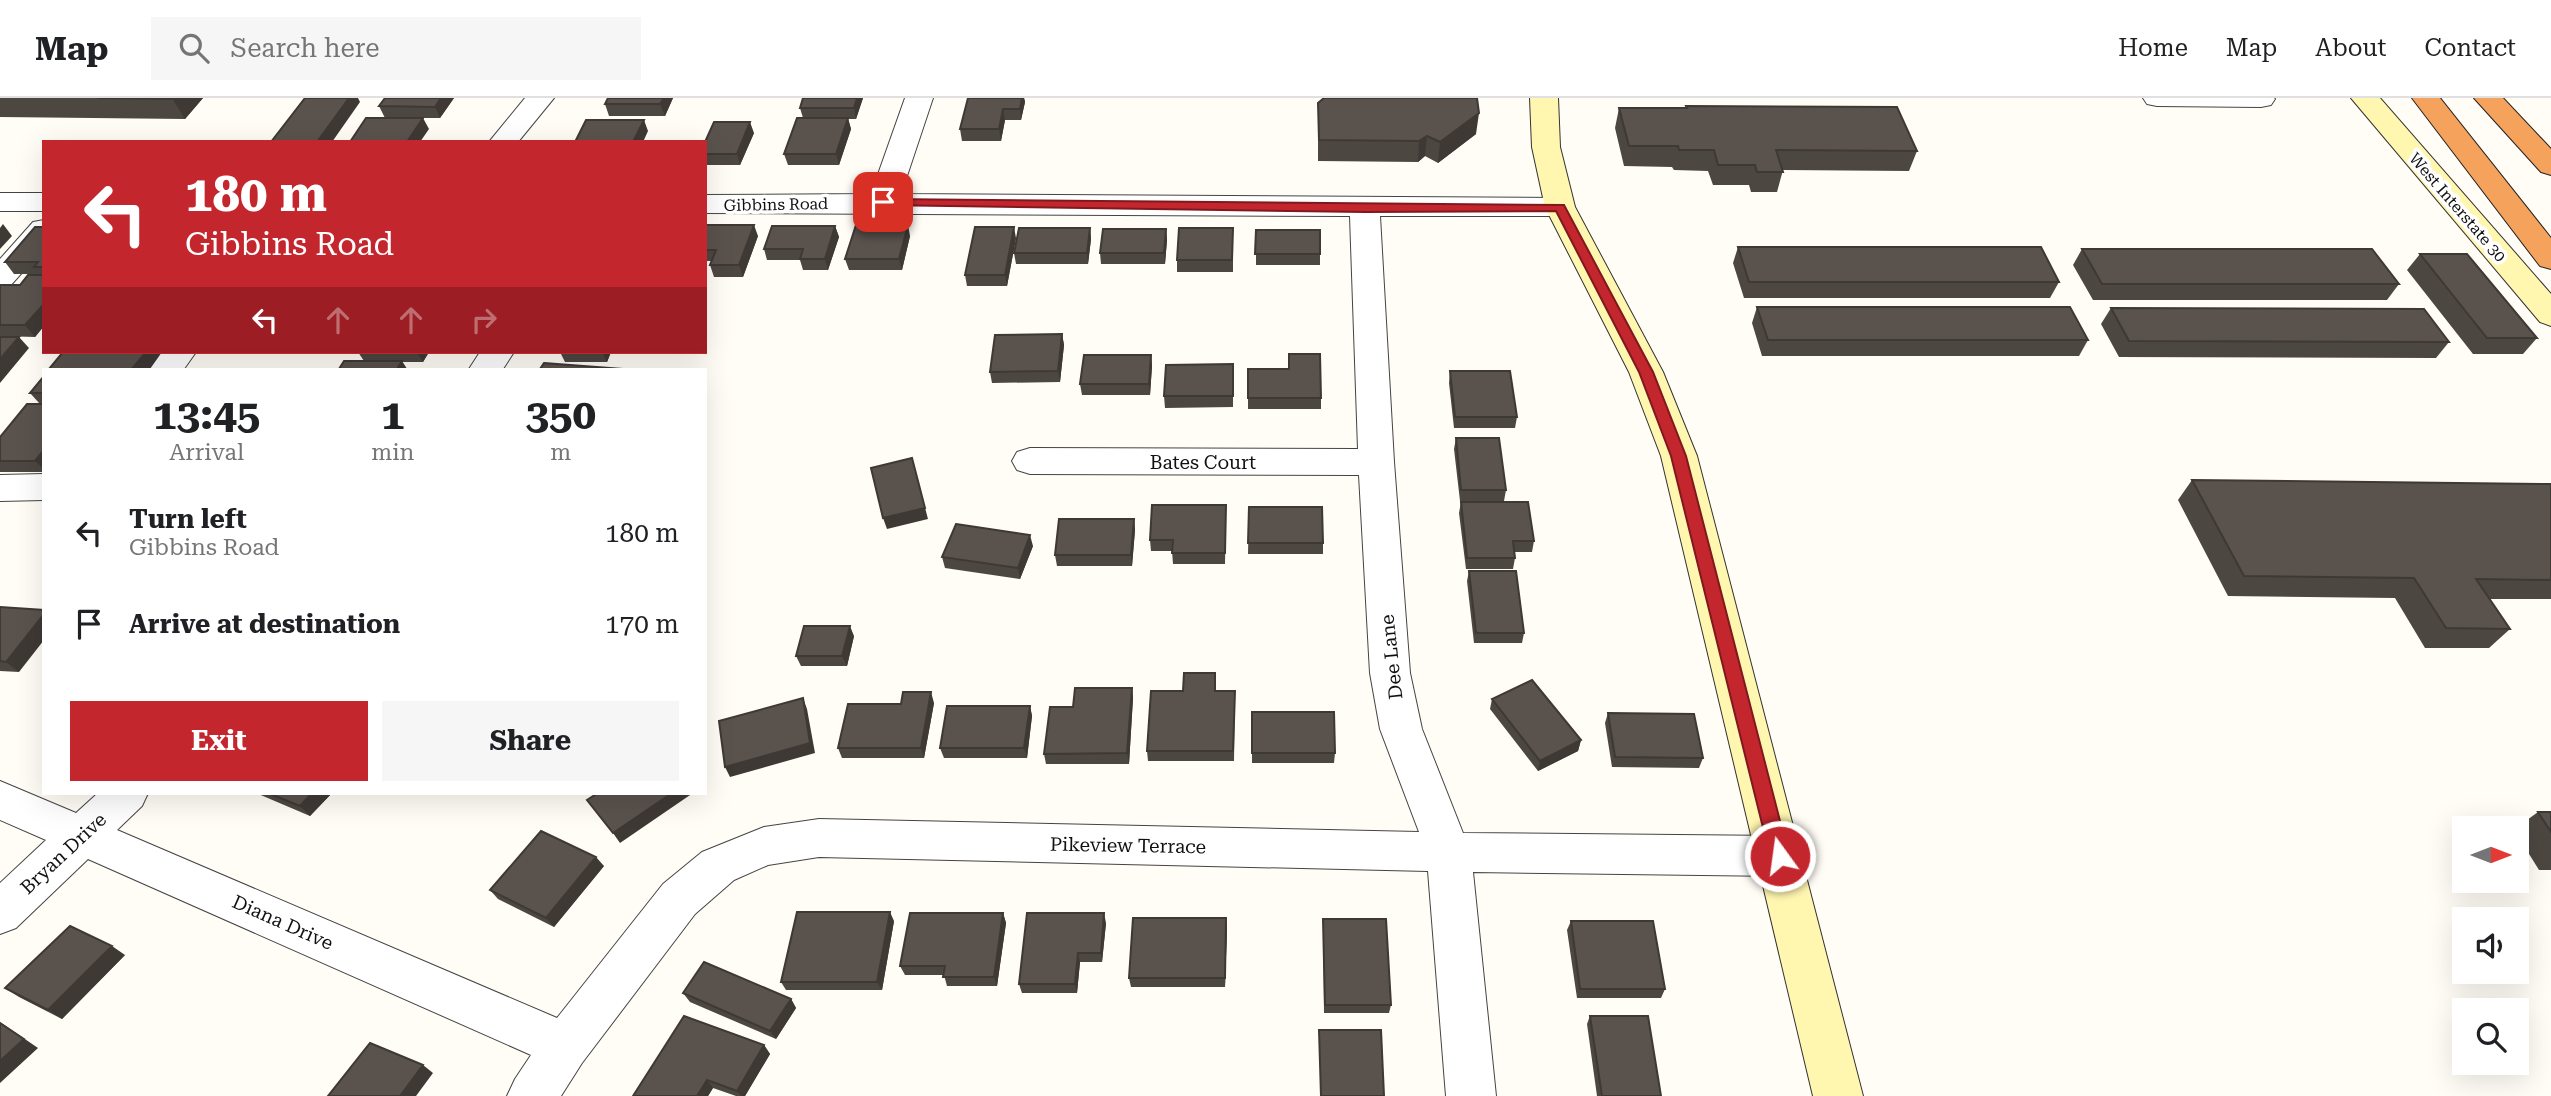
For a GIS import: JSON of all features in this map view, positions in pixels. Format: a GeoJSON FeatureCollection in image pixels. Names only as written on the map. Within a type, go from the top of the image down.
{"type":"FeatureCollection","features":[{"type":"Feature","properties":{"kind":"highway"},"geometry":{"type":"LineString","coordinates":[[2426,98],[2551,259]]}},
{"type":"Feature","properties":{"kind":"highway"},"geometry":{"type":"LineString","coordinates":[[2488,98],[2551,166]]}},
{"type":"Feature","properties":{"kind":"street"},"geometry":{"type":"LineString","coordinates":[[505,140],[540,98]]}},
{"type":"Feature","properties":{"kind":"street"},"geometry":{"type":"LineString","coordinates":[[883,202],[919,98]]}},
{"type":"Feature","properties":{"kind":"street"},"geometry":{"type":"LineString","coordinates":[[1544,98],[1546,147],[1560,207],[1646,372],[1679,456],[1838,1096]]}},
{"type":"Feature","properties":{"kind":"street"},"geometry":{"type":"LineString","coordinates":[[2157,98],[2261,99]]}},
{"type":"Feature","properties":{"kind":"street","name":"West Interstate 30"},"geometry":{"type":"LineString","coordinates":[[2365,98],[2551,316]]}},
{"type":"Feature","properties":{"kind":"street"},"geometry":{"type":"LineString","coordinates":[[0,202],[42,202]]}},
{"type":"Feature","properties":{"kind":"street","name":"Gibbins Road"},"geometry":{"type":"LineString","coordinates":[[707,204],[883,202],[1365,208],[1560,207]]}},
{"type":"Feature","properties":{"kind":"street","name":"Dee Lane"},"geometry":{"type":"LineString","coordinates":[[1365,208],[1390,673],[1401,729],[1449,852],[1471,1096]]}},
{"type":"Feature","properties":{"kind":"street"},"geometry":{"type":"LineString","coordinates":[[0,278],[42,231]]}},
{"type":"Feature","properties":{"kind":"street"},"geometry":{"type":"LineString","coordinates":[[167,368],[177,354]]}},
{"type":"Feature","properties":{"kind":"street","name":"Bates Court"},"geometry":{"type":"LineString","coordinates":[[1030,461],[1377,462]]}},
{"type":"Feature","properties":{"kind":"street"},"geometry":{"type":"LineString","coordinates":[[0,488],[42,487]]}},
{"type":"Feature","properties":{"kind":"street","name":"Bryan Drive"},"geometry":{"type":"LineString","coordinates":[[0,913],[125,795]]}},
{"type":"Feature","properties":{"kind":"street","name":"Diana Drive"},"geometry":{"type":"LineString","coordinates":[[0,800],[565,1046]]}},
{"type":"Feature","properties":{"kind":"street","name":"Pikeview Terrace"},"geometry":{"type":"LineString","coordinates":[[532,1096],[565,1046],[679,899],[718,866],[764,846],[819,838],[1449,852],[1780,856]]}},
{"type":"Feature","properties":{"kind":"building"},"geometry":{"type":"Polygon","coordinates":[[[97,98],[172,98],[171,99],[97,98]]]}},
{"type":"Feature","properties":{"kind":"building"},"geometry":{"type":"Polygon","coordinates":[[[305,98],[349,98],[318,140],[273,140],[305,98]]]}},
{"type":"Feature","properties":{"kind":"building"},"geometry":{"type":"Polygon","coordinates":[[[385,98],[441,98],[435,107],[379,106],[385,98]]]}},
{"type":"Feature","properties":{"kind":"building"},"geometry":{"type":"Polygon","coordinates":[[[608,98],[664,98],[660,104],[605,104],[608,98]]]}},
{"type":"Feature","properties":{"kind":"building"},"geometry":{"type":"Polygon","coordinates":[[[803,98],[857,98],[854,108],[800,108],[803,98]]]}},
{"type":"Feature","properties":{"kind":"building"},"geometry":{"type":"Polygon","coordinates":[[[968,98],[1022,98],[1020,109],[1003,109],[999,129],[960,129],[968,98]]]}},
{"type":"Feature","properties":{"kind":"building"},"geometry":{"type":"Polygon","coordinates":[[[1324,98],[1477,98],[1479,113],[1440,142],[1427,136],[1419,141],[1319,140],[1318,103],[1324,98]]]}},
{"type":"Feature","properties":{"kind":"building"},"geometry":{"type":"Polygon","coordinates":[[[1686,106],[1897,107],[1917,151],[1776,150],[1783,172],[1757,172],[1755,165],[1718,165],[1714,150],[1679,150],[1678,146],[1629,146],[1619,108],[1687,108],[1686,106]]]}},
{"type":"Feature","properties":{"kind":"building"},"geometry":{"type":"Polygon","coordinates":[[[366,118],[423,118],[408,140],[351,140],[366,118]]]}},
{"type":"Feature","properties":{"kind":"building"},"geometry":{"type":"Polygon","coordinates":[[[797,118],[848,118],[836,154],[784,154],[797,118]]]}},
{"type":"Feature","properties":{"kind":"building"},"geometry":{"type":"Polygon","coordinates":[[[586,120],[644,120],[634,140],[576,140],[586,120]]]}},
{"type":"Feature","properties":{"kind":"building"},"geometry":{"type":"Polygon","coordinates":[[[714,122],[750,122],[737,154],[707,154],[706,140],[714,122]]]}},
{"type":"Feature","properties":{"kind":"building"},"geometry":{"type":"Polygon","coordinates":[[[707,225],[754,225],[739,265],[710,265],[716,250],[707,250],[707,225]]]}},
{"type":"Feature","properties":{"kind":"building"},"geometry":{"type":"Polygon","coordinates":[[[856,225],[908,225],[899,259],[845,259],[856,225]]]}},
{"type":"Feature","properties":{"kind":"building"},"geometry":{"type":"Polygon","coordinates":[[[772,226],[835,226],[825,259],[800,259],[803,249],[764,249],[772,226]]]}},
{"type":"Feature","properties":{"kind":"building"},"geometry":{"type":"Polygon","coordinates":[[[35,227],[42,227],[42,267],[34,267],[38,262],[5,262],[35,227]]]}},
{"type":"Feature","properties":{"kind":"building"},"geometry":{"type":"Polygon","coordinates":[[[975,227],[1014,227],[1005,275],[965,275],[975,227]]]}},
{"type":"Feature","properties":{"kind":"building"},"geometry":{"type":"Polygon","coordinates":[[[1019,228],[1090,228],[1087,253],[1014,253],[1019,228]]]}},
{"type":"Feature","properties":{"kind":"building"},"geometry":{"type":"Polygon","coordinates":[[[1179,228],[1233,228],[1232,260],[1177,260],[1179,228]]]}},
{"type":"Feature","properties":{"kind":"building"},"geometry":{"type":"Polygon","coordinates":[[[1103,229],[1166,229],[1164,253],[1100,253],[1103,229]]]}},
{"type":"Feature","properties":{"kind":"building"},"geometry":{"type":"Polygon","coordinates":[[[1256,230],[1320,230],[1320,254],[1255,254],[1256,230]]]}},
{"type":"Feature","properties":{"kind":"building"},"geometry":{"type":"Polygon","coordinates":[[[1738,247],[2041,247],[2059,282],[1749,282],[1738,247]]]}},
{"type":"Feature","properties":{"kind":"building"},"geometry":{"type":"Polygon","coordinates":[[[2082,249],[2372,249],[2399,284],[2102,284],[2082,249]]]}},
{"type":"Feature","properties":{"kind":"building"},"geometry":{"type":"Polygon","coordinates":[[[2420,254],[2467,254],[2537,338],[2487,338],[2420,254]]]}},
{"type":"Feature","properties":{"kind":"building"},"geometry":{"type":"Polygon","coordinates":[[[28,275],[42,275],[42,306],[25,325],[0,325],[0,285],[20,285],[28,275]]]}},
{"type":"Feature","properties":{"kind":"building"},"geometry":{"type":"Polygon","coordinates":[[[1757,307],[2070,307],[2088,340],[1768,340],[1757,307]]]}},
{"type":"Feature","properties":{"kind":"building"},"geometry":{"type":"Polygon","coordinates":[[[2111,308],[2424,309],[2449,342],[2129,341],[2111,308]]]}},
{"type":"Feature","properties":{"kind":"building"},"geometry":{"type":"Polygon","coordinates":[[[1062,334],[1058,371],[990,372],[995,335],[1062,334]]]}},
{"type":"Feature","properties":{"kind":"building"},"geometry":{"type":"Polygon","coordinates":[[[0,337],[19,337],[0,359],[0,337]]]}},
{"type":"Feature","properties":{"kind":"building"},"geometry":{"type":"Polygon","coordinates":[[[61,354],[144,354],[133,368],[50,368],[61,354]]]}},
{"type":"Feature","properties":{"kind":"building"},"geometry":{"type":"Polygon","coordinates":[[[1289,354],[1320,354],[1321,398],[1248,398],[1248,369],[1289,369],[1289,354]]]}},
{"type":"Feature","properties":{"kind":"building"},"geometry":{"type":"Polygon","coordinates":[[[1084,355],[1151,355],[1149,384],[1080,384],[1084,355]]]}},
{"type":"Feature","properties":{"kind":"building"},"geometry":{"type":"Polygon","coordinates":[[[344,361],[402,361],[398,368],[340,368],[344,361]]]}},
{"type":"Feature","properties":{"kind":"building"},"geometry":{"type":"Polygon","coordinates":[[[544,363],[610,368],[541,368],[544,363]]]}},
{"type":"Feature","properties":{"kind":"building"},"geometry":{"type":"Polygon","coordinates":[[[1233,364],[1233,396],[1164,396],[1166,365],[1233,364]]]}},
{"type":"Feature","properties":{"kind":"building"},"geometry":{"type":"Polygon","coordinates":[[[1450,371],[1510,371],[1517,417],[1455,417],[1450,371]]]}},
{"type":"Feature","properties":{"kind":"building"},"geometry":{"type":"Polygon","coordinates":[[[42,378],[42,393],[30,393],[42,378]]]}},
{"type":"Feature","properties":{"kind":"building"},"geometry":{"type":"Polygon","coordinates":[[[27,404],[42,404],[42,452],[35,461],[0,461],[0,437],[27,404]]]}},
{"type":"Feature","properties":{"kind":"building"},"geometry":{"type":"Polygon","coordinates":[[[1456,438],[1499,438],[1506,490],[1461,490],[1456,438]]]}},
{"type":"Feature","properties":{"kind":"building"},"geometry":{"type":"Polygon","coordinates":[[[912,458],[925,508],[883,518],[871,468],[912,458]]]}},
{"type":"Feature","properties":{"kind":"building"},"geometry":{"type":"Polygon","coordinates":[[[2192,480],[2551,484],[2551,580],[2476,579],[2510,629],[2446,628],[2414,578],[2244,576],[2192,480]]]}},
{"type":"Feature","properties":{"kind":"building"},"geometry":{"type":"Polygon","coordinates":[[[1461,502],[1528,502],[1534,541],[1513,541],[1515,558],[1467,558],[1461,502]]]}},
{"type":"Feature","properties":{"kind":"building"},"geometry":{"type":"Polygon","coordinates":[[[1152,505],[1226,505],[1225,553],[1172,553],[1173,540],[1150,540],[1152,505]]]}},
{"type":"Feature","properties":{"kind":"building"},"geometry":{"type":"Polygon","coordinates":[[[1249,507],[1322,507],[1323,543],[1248,543],[1249,507]]]}},
{"type":"Feature","properties":{"kind":"building"},"geometry":{"type":"Polygon","coordinates":[[[1059,519],[1134,519],[1131,555],[1055,555],[1059,519]]]}},
{"type":"Feature","properties":{"kind":"building"},"geometry":{"type":"Polygon","coordinates":[[[956,524],[1030,535],[1018,568],[942,557],[956,524]]]}},
{"type":"Feature","properties":{"kind":"building"},"geometry":{"type":"Polygon","coordinates":[[[1469,571],[1516,571],[1524,633],[1476,633],[1469,571]]]}},
{"type":"Feature","properties":{"kind":"building"},"geometry":{"type":"Polygon","coordinates":[[[0,607],[42,610],[42,617],[6,662],[0,661],[0,607]]]}},
{"type":"Feature","properties":{"kind":"building"},"geometry":{"type":"Polygon","coordinates":[[[804,626],[850,626],[842,656],[796,656],[804,626]]]}},
{"type":"Feature","properties":{"kind":"building"},"geometry":{"type":"Polygon","coordinates":[[[1184,673],[1215,673],[1215,691],[1235,691],[1233,751],[1147,751],[1151,691],[1183,691],[1184,673]]]}},
{"type":"Feature","properties":{"kind":"building"},"geometry":{"type":"Polygon","coordinates":[[[1532,680],[1581,740],[1540,761],[1492,699],[1532,680]]]}},
{"type":"Feature","properties":{"kind":"building"},"geometry":{"type":"Polygon","coordinates":[[[1075,688],[1132,688],[1127,753],[1044,754],[1050,707],[1073,707],[1075,688]]]}},
{"type":"Feature","properties":{"kind":"building"},"geometry":{"type":"Polygon","coordinates":[[[903,692],[931,692],[921,748],[838,748],[848,704],[901,704],[903,692]]]}},
{"type":"Feature","properties":{"kind":"building"},"geometry":{"type":"Polygon","coordinates":[[[803,698],[810,743],[725,767],[719,721],[803,698]]]}},
{"type":"Feature","properties":{"kind":"building"},"geometry":{"type":"Polygon","coordinates":[[[947,706],[1030,706],[1024,748],[940,748],[947,706]]]}},
{"type":"Feature","properties":{"kind":"building"},"geometry":{"type":"Polygon","coordinates":[[[1252,712],[1334,712],[1335,753],[1252,753],[1252,712]]]}},
{"type":"Feature","properties":{"kind":"building"},"geometry":{"type":"Polygon","coordinates":[[[1608,713],[1694,714],[1703,758],[1615,757],[1608,713]]]}},
{"type":"Feature","properties":{"kind":"building"},"geometry":{"type":"Polygon","coordinates":[[[273,795],[310,795],[300,806],[273,795]]]}},
{"type":"Feature","properties":{"kind":"building"},"geometry":{"type":"Polygon","coordinates":[[[595,795],[669,795],[613,833],[587,800],[595,795]]]}},
{"type":"Feature","properties":{"kind":"building"},"geometry":{"type":"Polygon","coordinates":[[[2538,812],[2551,812],[2551,832],[2538,812]]]}},
{"type":"Feature","properties":{"kind":"building"},"geometry":{"type":"Polygon","coordinates":[[[541,831],[596,857],[546,918],[490,890],[541,831]]]}},
{"type":"Feature","properties":{"kind":"building"},"geometry":{"type":"Polygon","coordinates":[[[797,912],[890,912],[877,982],[781,982],[797,912]]]}},
{"type":"Feature","properties":{"kind":"building"},"geometry":{"type":"Polygon","coordinates":[[[910,913],[1003,913],[994,977],[943,977],[945,966],[900,966],[910,913]]]}},
{"type":"Feature","properties":{"kind":"building"},"geometry":{"type":"Polygon","coordinates":[[[1027,913],[1104,913],[1101,953],[1078,953],[1075,984],[1019,984],[1027,913]]]}},
{"type":"Feature","properties":{"kind":"building"},"geometry":{"type":"Polygon","coordinates":[[[1133,918],[1226,918],[1225,978],[1129,978],[1133,918]]]}},
{"type":"Feature","properties":{"kind":"building"},"geometry":{"type":"Polygon","coordinates":[[[1323,919],[1386,919],[1391,1005],[1325,1005],[1323,919]]]}},
{"type":"Feature","properties":{"kind":"building"},"geometry":{"type":"Polygon","coordinates":[[[1571,921],[1653,921],[1665,989],[1580,989],[1571,921]]]}},
{"type":"Feature","properties":{"kind":"building"},"geometry":{"type":"Polygon","coordinates":[[[70,926],[112,946],[48,1010],[5,988],[70,926]]]}},
{"type":"Feature","properties":{"kind":"building"},"geometry":{"type":"Polygon","coordinates":[[[704,962],[791,999],[770,1031],[683,993],[704,962]]]}},
{"type":"Feature","properties":{"kind":"building"},"geometry":{"type":"Polygon","coordinates":[[[684,1016],[764,1045],[737,1091],[707,1080],[697,1096],[633,1096],[684,1016]]]}},
{"type":"Feature","properties":{"kind":"building"},"geometry":{"type":"Polygon","coordinates":[[[1590,1016],[1648,1016],[1661,1096],[1602,1096],[1590,1016]]]}},
{"type":"Feature","properties":{"kind":"building"},"geometry":{"type":"Polygon","coordinates":[[[0,1023],[24,1039],[0,1061],[0,1023]]]}},
{"type":"Feature","properties":{"kind":"building"},"geometry":{"type":"Polygon","coordinates":[[[1319,1030],[1381,1030],[1384,1096],[1321,1096],[1319,1030]]]}},
{"type":"Feature","properties":{"kind":"building"},"geometry":{"type":"Polygon","coordinates":[[[370,1043],[423,1065],[400,1096],[328,1096],[370,1043]]]}},
{"type":"Feature","properties":{"kind":"route"},"geometry":{"type":"LineString","coordinates":[[883,202],[1365,208],[1560,207],[1646,372],[1679,456],[1713,600],[1780,856]]}}]}
